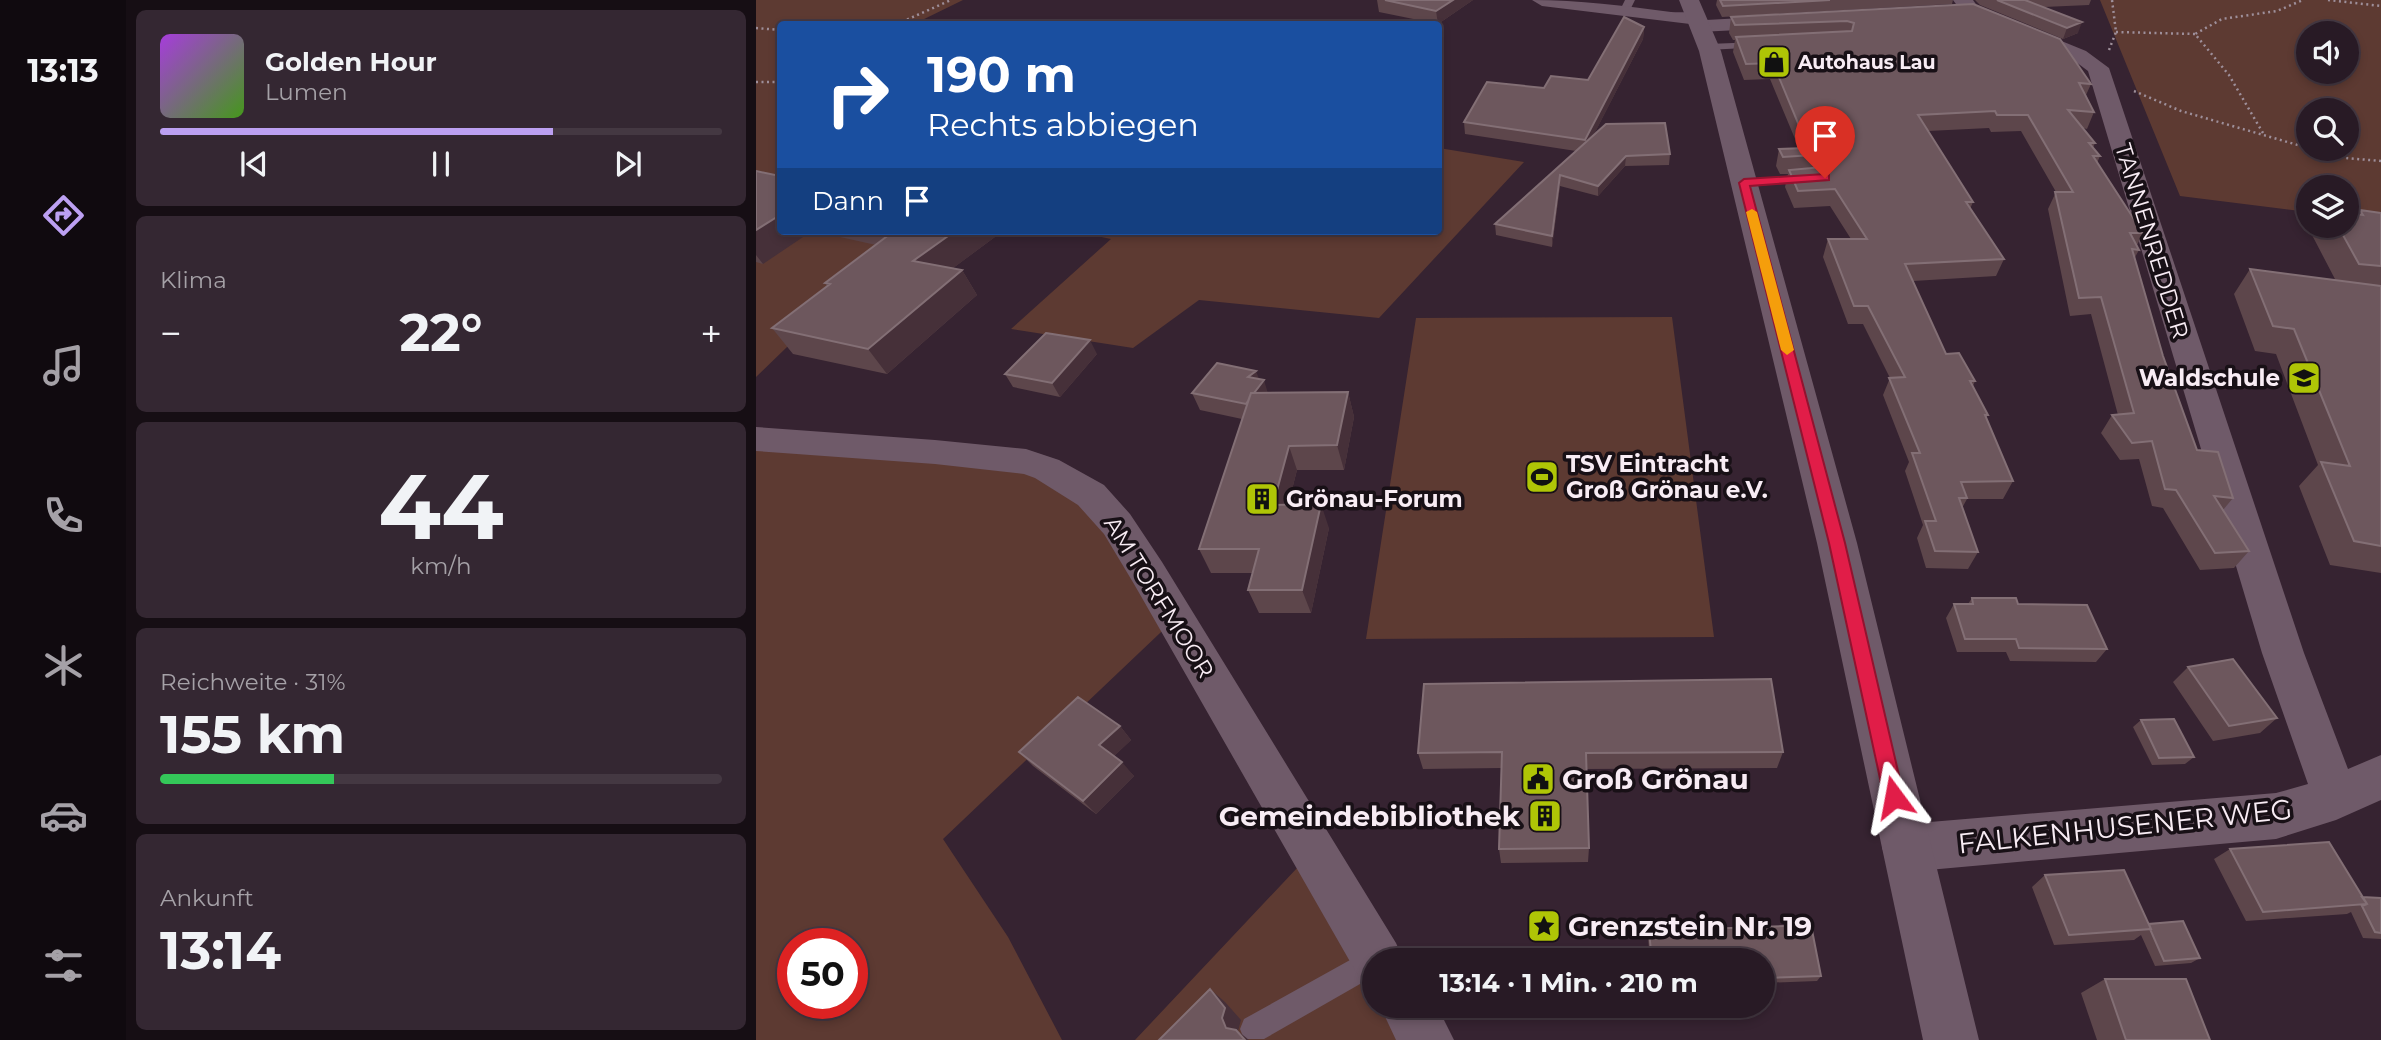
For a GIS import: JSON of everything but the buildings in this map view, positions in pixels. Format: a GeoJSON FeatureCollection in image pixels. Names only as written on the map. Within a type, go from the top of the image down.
{"type":"FeatureCollection","features":[{"type":"Feature","properties":{"kind":"main road"},"geometry":{"type":"LineString","coordinates":[[1699,23],[1744,183],[1837,543],[1951,1040]]}},
{"type":"Feature","properties":{"kind":"street"},"geometry":{"type":"LineString","coordinates":[[1542,0],[1627,6],[1699,23],[1795,21]]}},
{"type":"Feature","properties":{"kind":"street"},"geometry":{"type":"LineString","coordinates":[[1959,8],[2079,55],[2098,68]]}},
{"type":"Feature","properties":{"kind":"street","name":"TANNENREDDER"},"geometry":{"type":"LineString","coordinates":[[2098,68],[2283,653],[2336,798]]}},
{"type":"Feature","properties":{"kind":"street","name":"AM TORFMOOR"},"geometry":{"type":"LineString","coordinates":[[756,439],[935,452],[1026,463],[1047,469],[1091,495],[1117,524],[1148,573],[1371,948]]}},
{"type":"Feature","properties":{"kind":"street","name":"FALKENHUSENER WEG"},"geometry":{"type":"LineString","coordinates":[[1906,848],[2276,816],[2336,798],[2381,777]]}},
{"type":"Feature","properties":{"kind":"street"},"geometry":{"type":"LineString","coordinates":[[1413,1018],[1427,1040]]}},
{"type":"Feature","properties":{"kind":"lane"},"geometry":{"type":"LineString","coordinates":[[1699,23],[1776,45]]}},
{"type":"Feature","properties":{"kind":"lane"},"geometry":{"type":"LineString","coordinates":[[1744,183],[1825,178]]}},
{"type":"Feature","properties":{"kind":"lane"},"geometry":{"type":"LineString","coordinates":[[1254,1029],[1362,969]]}},
{"type":"Feature","properties":{"kind":"path"},"geometry":{"type":"LineString","coordinates":[[904,21],[951,0]]}},
{"type":"Feature","properties":{"kind":"path"},"geometry":{"type":"LineString","coordinates":[[2112,0],[2116,32],[2105,64],[2098,68],[2131,89],[2181,111],[2296,145]]}},
{"type":"Feature","properties":{"kind":"path"},"geometry":{"type":"LineString","coordinates":[[2116,32],[2195,34],[2222,19],[2277,11],[2303,0]]}},
{"type":"Feature","properties":{"kind":"path"},"geometry":{"type":"LineString","coordinates":[[2328,0],[2381,6]]}},
{"type":"Feature","properties":{"kind":"path"},"geometry":{"type":"LineString","coordinates":[[756,28],[777,30]]}},
{"type":"Feature","properties":{"kind":"path"},"geometry":{"type":"LineString","coordinates":[[2195,34],[2229,75],[2264,134]]}},
{"type":"Feature","properties":{"kind":"path"},"geometry":{"type":"LineString","coordinates":[[756,82],[777,82]]}},
{"type":"Feature","properties":{"kind":"path"},"geometry":{"type":"LineString","coordinates":[[2359,160],[2381,162]]}},
{"type":"Feature","properties":{"kind":"shaded area"},"geometry":{"type":"Polygon","coordinates":[[[756,0],[963,0],[920,21],[777,21],[777,235],[908,235],[886,251],[756,377],[756,0]]]}},
{"type":"Feature","properties":{"kind":"shaded area"},"geometry":{"type":"Polygon","coordinates":[[[2100,0],[2381,0],[2381,221],[2359,218],[2359,175],[2296,175],[2296,210],[2180,196],[2100,0]]]}},
{"type":"Feature","properties":{"kind":"shaded area"},"geometry":{"type":"Polygon","coordinates":[[[1442,148],[1524,162],[1379,318],[1199,300],[1133,348],[1011,329],[1111,239],[1092,235],[1442,235],[1442,148]]]}},
{"type":"Feature","properties":{"kind":"shaded area","name":"TSV Eintracht Groß Grönau e.V."},"geometry":{"type":"Polygon","coordinates":[[[1672,317],[1714,637],[1366,639],[1416,318],[1672,317]]]}},
{"type":"Feature","properties":{"kind":"shaded area"},"geometry":{"type":"Polygon","coordinates":[[[756,438],[1060,475],[1179,615],[943,839],[1008,937],[1062,1040],[756,1040],[756,438]]]}},
{"type":"Feature","properties":{"kind":"shaded area"},"geometry":{"type":"Polygon","coordinates":[[[1314,850],[1367,948],[1362,948],[1362,1018],[1416,1018],[1430,1040],[1135,1040],[1314,850]]]}},
{"type":"Feature","properties":{"kind":"slow traffic"},"geometry":{"type":"LineString","coordinates":[[1752,212],[1787,350]]}},
{"type":"Feature","properties":{"kind":"place","name":"Autohaus Lau"},"geometry":{"type":"Point","coordinates":[1774,62]}},
{"type":"Feature","properties":{"kind":"place","name":"Waldschule"},"geometry":{"type":"Point","coordinates":[2304,378]}},
{"type":"Feature","properties":{"kind":"place","name":"TSV Eintracht Groß Grönau e.V."},"geometry":{"type":"Point","coordinates":[1542,477]}},
{"type":"Feature","properties":{"kind":"place","name":"Grönau-Forum"},"geometry":{"type":"Point","coordinates":[1262,499]}},
{"type":"Feature","properties":{"kind":"place","name":"Groß Grönau"},"geometry":{"type":"Point","coordinates":[1538,779]}},
{"type":"Feature","properties":{"kind":"place","name":"Gemeindebibliothek"},"geometry":{"type":"Point","coordinates":[1545,816]}},
{"type":"Feature","properties":{"kind":"place","name":"Grenzstein Nr. 19"},"geometry":{"type":"Point","coordinates":[1544,926]}},
{"type":"Feature","properties":{"kind":"route"},"geometry":{"type":"LineString","coordinates":[[1825,178],[1744,183],[1837,543],[1894,797]]}}]}
